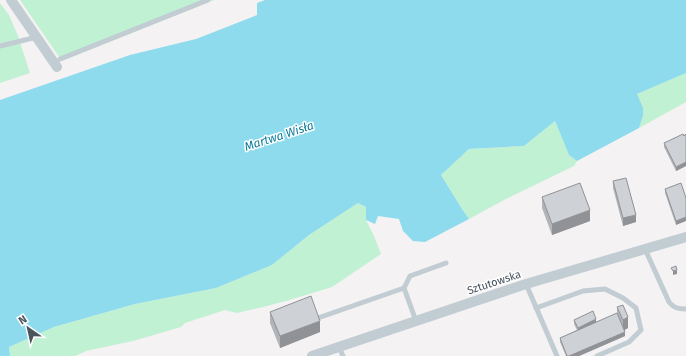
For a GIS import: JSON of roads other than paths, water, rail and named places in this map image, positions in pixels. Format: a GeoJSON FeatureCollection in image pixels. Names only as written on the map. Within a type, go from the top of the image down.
{"type":"FeatureCollection","features":[{"type":"Feature","properties":{"kind":"street"},"geometry":{"type":"LineString","coordinates":[[11,0],[37,37],[59,63]]}},
{"type":"Feature","properties":{"kind":"street","name":"Sztutowska"},"geometry":{"type":"LineString","coordinates":[[317,355],[341,351],[416,321],[526,284],[686,237]]}},
{"type":"Feature","properties":{"kind":"lane"},"geometry":{"type":"LineString","coordinates":[[59,63],[208,0]]}},
{"type":"Feature","properties":{"kind":"lane"},"geometry":{"type":"LineString","coordinates":[[0,46],[37,37]]}},
{"type":"Feature","properties":{"kind":"lane"},"geometry":{"type":"LineString","coordinates":[[645,249],[669,302],[674,307],[686,309]]}},
{"type":"Feature","properties":{"kind":"lane"},"geometry":{"type":"LineString","coordinates":[[318,318],[404,288],[410,276],[446,263]]}},
{"type":"Feature","properties":{"kind":"lane"},"geometry":{"type":"LineString","coordinates":[[526,284],[556,356]]}},
{"type":"Feature","properties":{"kind":"lane"},"geometry":{"type":"LineString","coordinates":[[404,288],[416,321]]}},
{"type":"Feature","properties":{"kind":"lane"},"geometry":{"type":"LineString","coordinates":[[536,308],[583,291],[605,289],[623,298],[636,308],[641,330],[629,342],[597,356]]}},
{"type":"Feature","properties":{"kind":"water","name":"Martwa Wisła"},"geometry":{"type":"Polygon","coordinates":[[[265,0],[686,0],[686,73],[637,94],[643,108],[643,116],[639,128],[577,161],[569,155],[555,121],[524,146],[469,149],[441,175],[469,219],[425,242],[413,241],[403,231],[399,219],[378,216],[375,224],[366,220],[366,207],[358,203],[309,235],[272,265],[216,288],[135,304],[54,327],[9,347],[10,356],[0,356],[0,100],[130,55],[196,39],[257,15],[257,3],[265,0]]]}}]}
